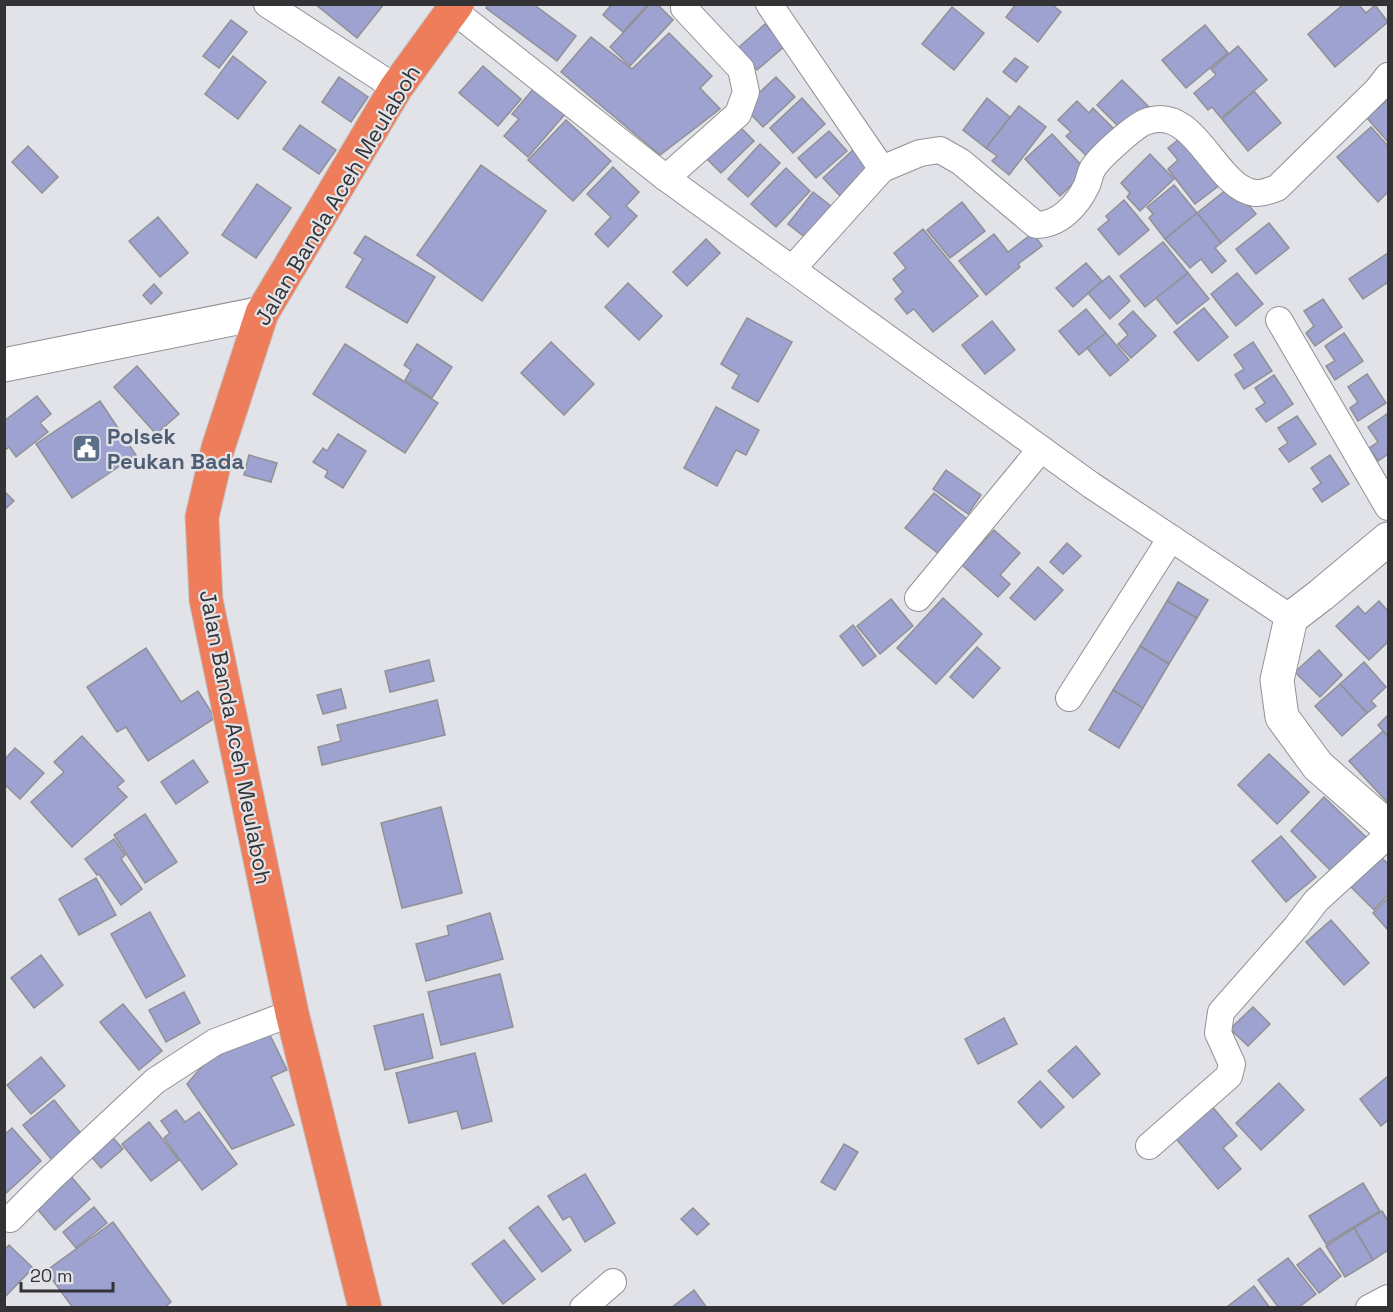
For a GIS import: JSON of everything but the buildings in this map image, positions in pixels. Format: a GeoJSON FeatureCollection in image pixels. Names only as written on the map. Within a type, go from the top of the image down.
{"type":"FeatureCollection","features":[{"type":"Feature","properties":{"kind":"highway","name":"Jalan Banda Aceh Meulaboh"},"geometry":{"type":"LineString","coordinates":[[365,1308],[292,1013],[210,623],[205,588],[202,517],[218,448],[262,313],[396,88],[455,7]]}},
{"type":"Feature","properties":{"kind":"street"},"geometry":{"type":"LineString","coordinates":[[267,4],[396,88]]}},
{"type":"Feature","properties":{"kind":"street"},"geometry":{"type":"LineString","coordinates":[[769,4],[882,169]]}},
{"type":"Feature","properties":{"kind":"street"},"geometry":{"type":"LineString","coordinates":[[455,7],[666,178],[1041,449],[1291,618]]}},
{"type":"Feature","properties":{"kind":"street"},"geometry":{"type":"LineString","coordinates":[[666,178],[738,114],[746,92],[741,69],[684,8]]}},
{"type":"Feature","properties":{"kind":"street"},"geometry":{"type":"LineString","coordinates":[[793,268],[882,169],[920,153],[940,150],[961,162],[1036,225],[1048,225],[1074,206],[1093,169],[1123,138],[1147,121],[1167,118],[1184,127],[1238,186],[1256,194],[1277,188],[1389,76]]}},
{"type":"Feature","properties":{"kind":"street"},"geometry":{"type":"LineString","coordinates":[[4,365],[262,313]]}},
{"type":"Feature","properties":{"kind":"street"},"geometry":{"type":"LineString","coordinates":[[1279,320],[1389,507]]}},
{"type":"Feature","properties":{"kind":"street"},"geometry":{"type":"LineString","coordinates":[[918,598],[1041,449]]}},
{"type":"Feature","properties":{"kind":"street"},"geometry":{"type":"LineString","coordinates":[[1070,698],[1171,538]]}},
{"type":"Feature","properties":{"kind":"street"},"geometry":{"type":"LineString","coordinates":[[1389,539],[1291,618],[1277,680],[1282,717],[1317,766],[1389,827]]}},
{"type":"Feature","properties":{"kind":"street"},"geometry":{"type":"LineString","coordinates":[[1149,1146],[1229,1076],[1232,1064],[1218,1033],[1221,1012],[1316,901],[1389,835]]}},
{"type":"Feature","properties":{"kind":"street"},"geometry":{"type":"LineString","coordinates":[[10,1219],[155,1081],[215,1042],[292,1013]]}},
{"type":"Feature","properties":{"kind":"street"},"geometry":{"type":"LineString","coordinates":[[583,1308],[614,1282]]}},
{"type":"Feature","properties":{"kind":"street"},"geometry":{"type":"LineString","coordinates":[[1369,1308],[1389,1298]]}},
{"type":"Feature","properties":{"kind":"place","name":"Polsek Peukan Bada"},"geometry":{"type":"Point","coordinates":[86,449]}}]}
